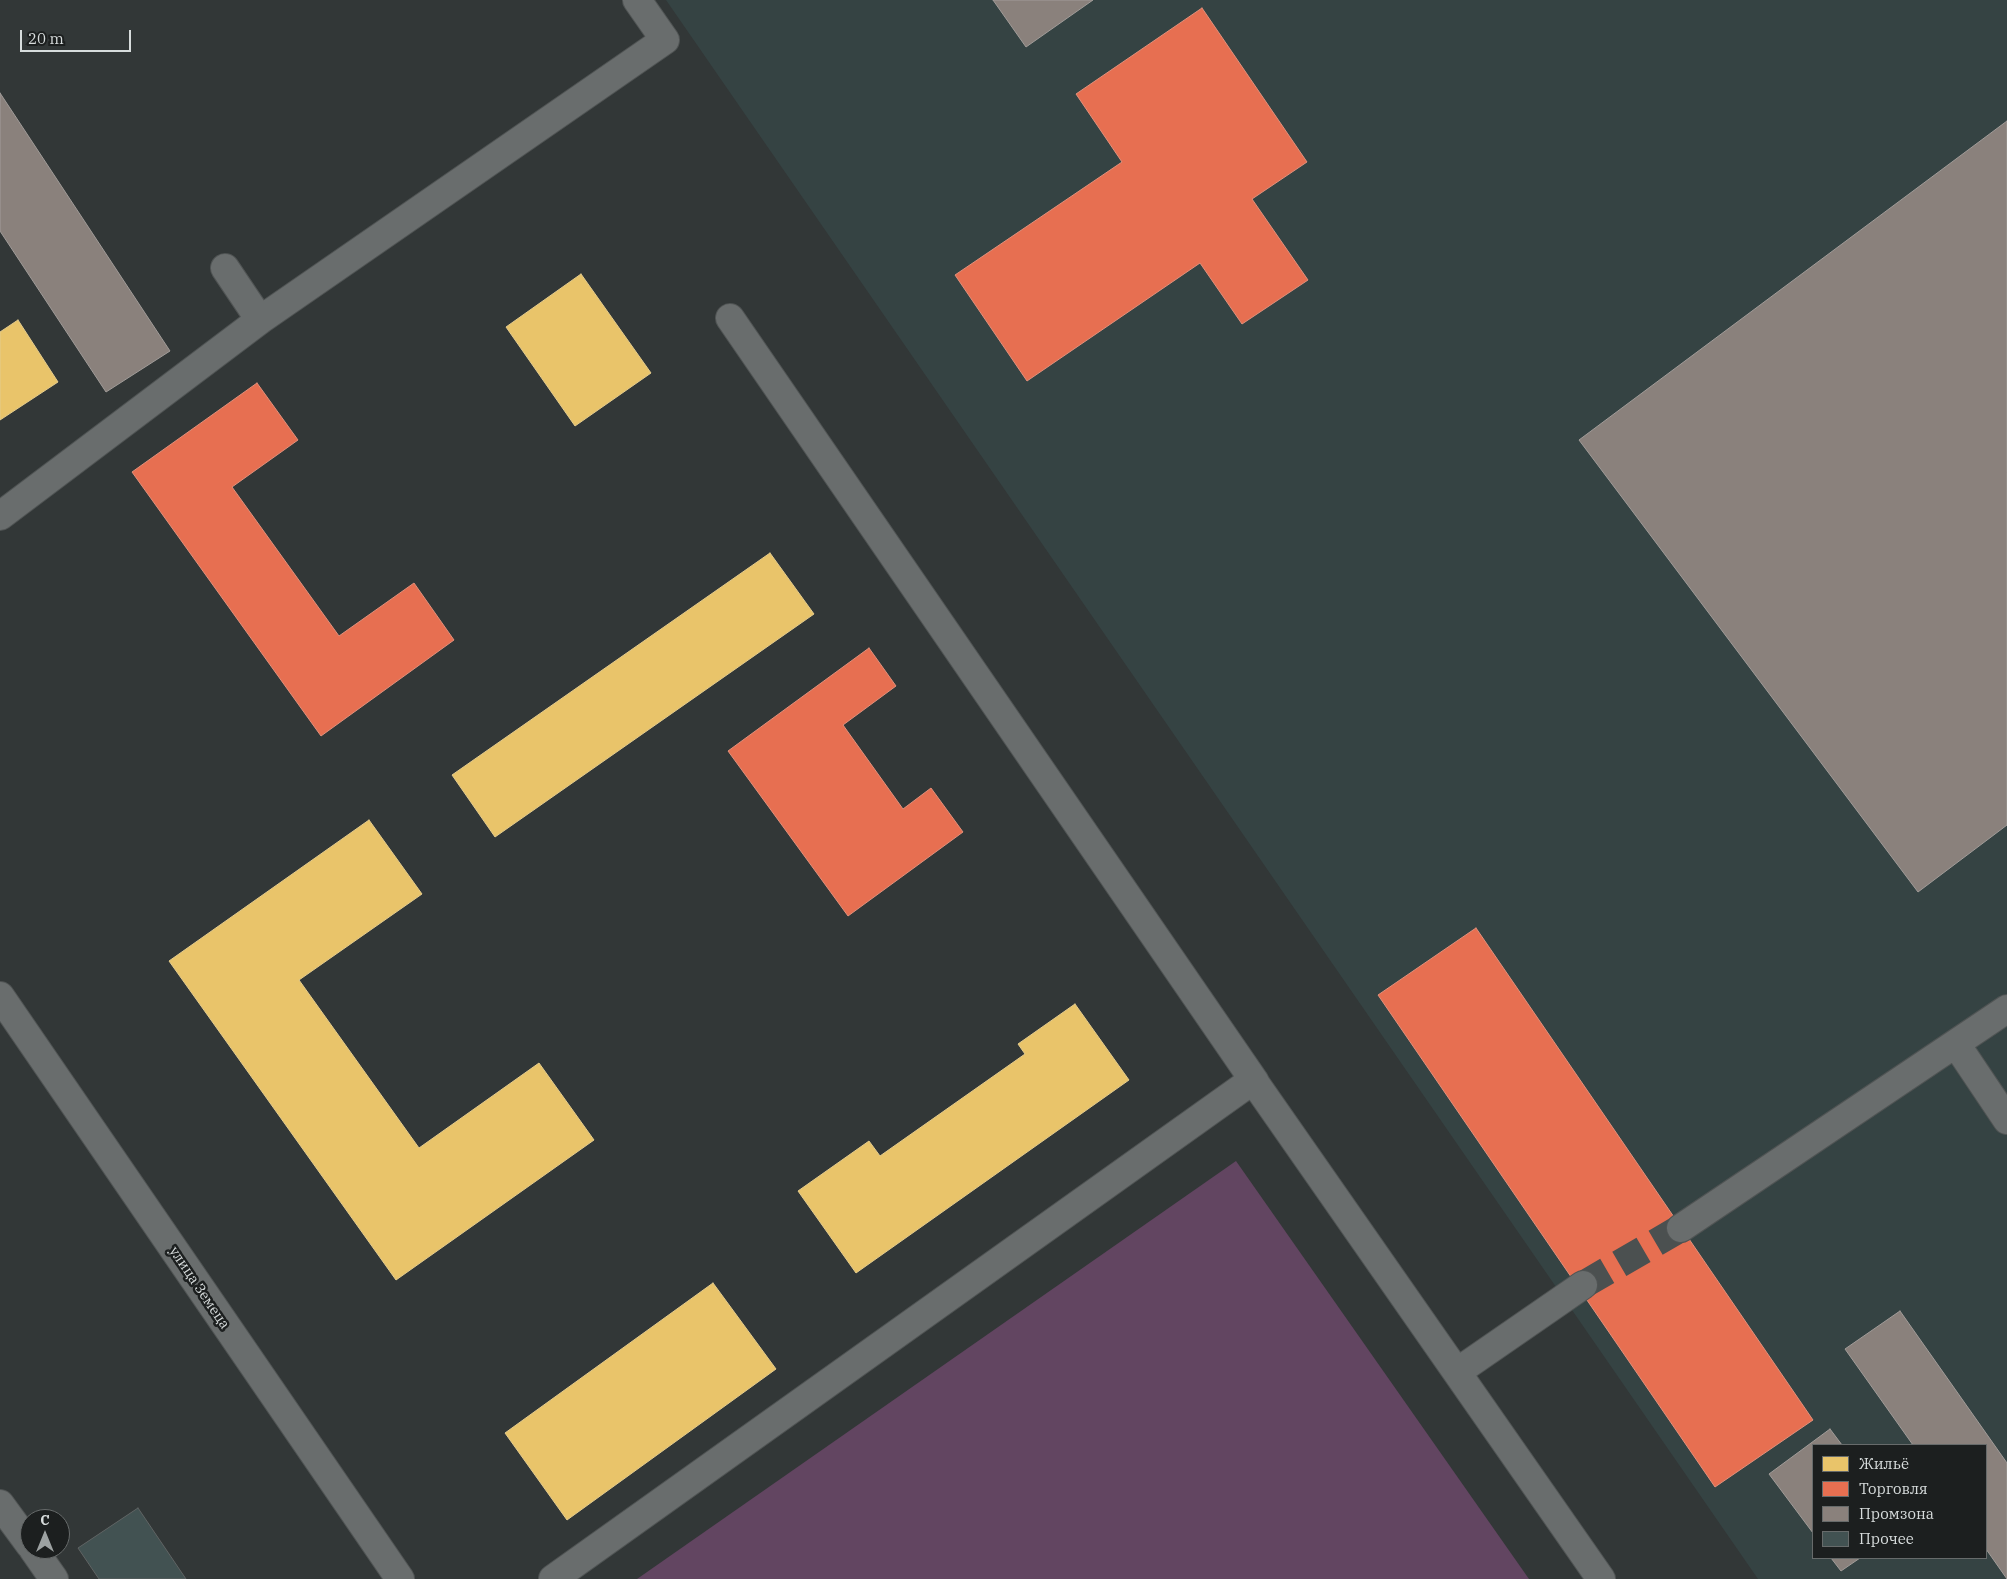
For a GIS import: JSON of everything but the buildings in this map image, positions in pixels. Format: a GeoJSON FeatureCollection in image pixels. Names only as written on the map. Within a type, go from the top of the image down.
{"type":"FeatureCollection","features":[{"type":"Feature","properties":{"kind":"street"},"geometry":{"type":"LineString","coordinates":[[0,516],[260,320],[665,40],[637,0]]}},
{"type":"Feature","properties":{"kind":"street"},"geometry":{"type":"LineString","coordinates":[[225,268],[260,320]]}},
{"type":"Feature","properties":{"kind":"street"},"geometry":{"type":"LineString","coordinates":[[730,318],[1255,1082],[1602,1579]]}},
{"type":"Feature","properties":{"kind":"street","name":"улица Земеца"},"geometry":{"type":"LineString","coordinates":[[0,996],[400,1579]]}},
{"type":"Feature","properties":{"kind":"street"},"geometry":{"type":"LineString","coordinates":[[1681,1228],[2007,1009]]}},
{"type":"Feature","properties":{"kind":"street"},"geometry":{"type":"LineString","coordinates":[[1956,1044],[2007,1120]]}},
{"type":"Feature","properties":{"kind":"street"},"geometry":{"type":"LineString","coordinates":[[553,1579],[1253,1080],[1255,1082]]}},
{"type":"Feature","properties":{"kind":"street"},"geometry":{"type":"LineString","coordinates":[[1457,1372],[1583,1285]]}},
{"type":"Feature","properties":{"kind":"street"},"geometry":{"type":"LineString","coordinates":[[0,1504],[20,1531]]}},
{"type":"Feature","properties":{"kind":"street"},"geometry":{"type":"LineString","coordinates":[[40,1559],[54,1579]]}},
{"type":"Feature","properties":{"kind":"shaded area"},"geometry":{"type":"Polygon","coordinates":[[[666,0],[2007,0],[2007,1579],[1758,1579],[666,0]]]}},
{"type":"Feature","properties":{"kind":"shaded area"},"geometry":{"type":"Polygon","coordinates":[[[1236,1161],[1529,1579],[637,1579],[1236,1161]]]}},
{"type":"Feature","properties":{"kind":"tunnel"},"geometry":{"type":"LineString","coordinates":[[1583,1285],[1681,1228]]}}]}
